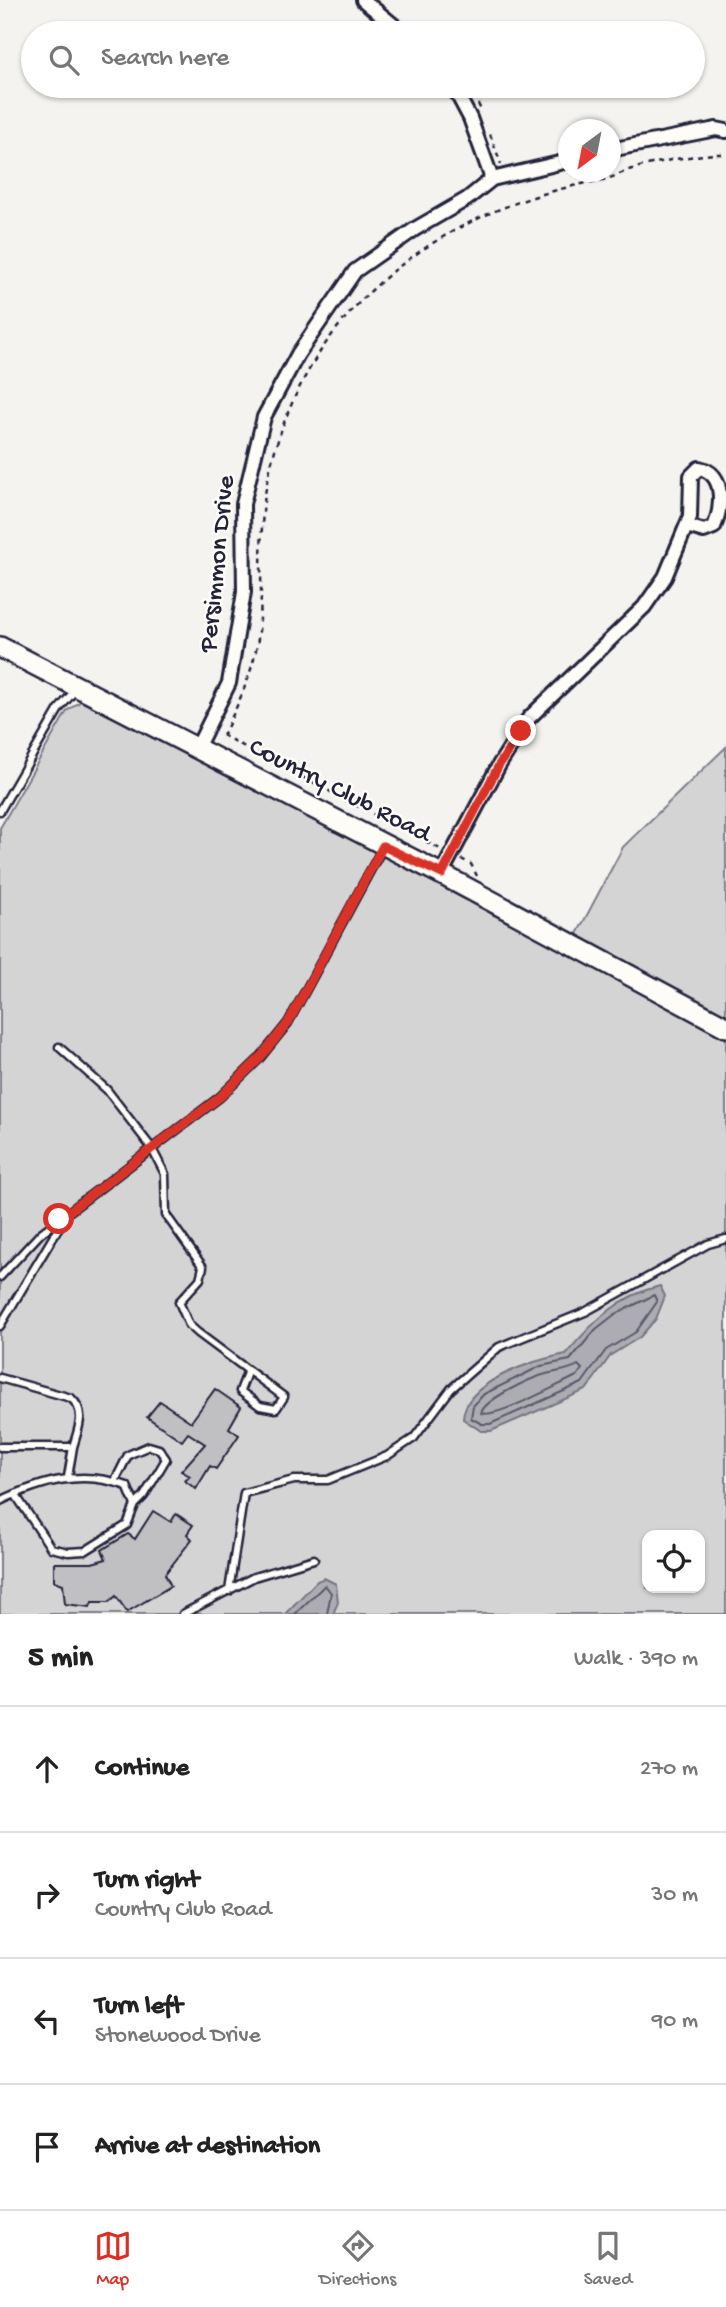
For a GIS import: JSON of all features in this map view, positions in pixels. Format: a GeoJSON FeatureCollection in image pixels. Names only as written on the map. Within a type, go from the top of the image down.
{"type":"FeatureCollection","features":[{"type":"Feature","properties":{"kind":"street"},"geometry":{"type":"LineString","coordinates":[[363,0],[388,21]]}},
{"type":"Feature","properties":{"kind":"street"},"geometry":{"type":"LineString","coordinates":[[459,98],[470,118],[492,179]]}},
{"type":"Feature","properties":{"kind":"street"},"geometry":{"type":"LineString","coordinates":[[621,148],[716,129],[726,131]]}},
{"type":"Feature","properties":{"kind":"street","name":"Persimmon Drive"},"geometry":{"type":"LineString","coordinates":[[197,748],[229,683],[244,592],[243,504],[264,417],[298,354],[355,271],[415,229],[467,199],[492,179],[558,164]]}},
{"type":"Feature","properties":{"kind":"street"},"geometry":{"type":"LineString","coordinates":[[442,874],[499,765],[529,718],[644,607],[671,567],[690,517],[691,476],[699,468],[709,469],[716,478],[720,492],[720,513],[714,527],[704,531],[687,526]]}},
{"type":"Feature","properties":{"kind":"street","name":"Country Club Road"},"geometry":{"type":"LineString","coordinates":[[0,647],[442,874],[726,1027]]}},
{"type":"Feature","properties":{"kind":"lane"},"geometry":{"type":"LineString","coordinates":[[0,811],[60,709],[78,687]]}},
{"type":"Feature","properties":{"kind":"lane"},"geometry":{"type":"LineString","coordinates":[[0,1277],[23,1249],[220,1097],[259,1059],[288,1023],[383,846]]}},
{"type":"Feature","properties":{"kind":"lane"},"geometry":{"type":"LineString","coordinates":[[59,1046],[107,1090],[152,1147],[165,1174],[166,1215],[203,1267],[200,1279],[179,1303],[190,1325],[284,1397],[276,1409],[260,1406],[240,1391],[248,1370]]}},
{"type":"Feature","properties":{"kind":"lane"},"geometry":{"type":"LineString","coordinates":[[0,1326],[68,1212]]}},
{"type":"Feature","properties":{"kind":"lane"},"geometry":{"type":"LineString","coordinates":[[229,1591],[244,1493],[293,1480],[328,1480],[387,1456],[414,1438],[451,1389],[499,1347],[585,1312],[708,1244],[726,1239]]}},
{"type":"Feature","properties":{"kind":"lane"},"geometry":{"type":"LineString","coordinates":[[0,1378],[71,1398],[79,1405],[81,1415],[68,1477]]}},
{"type":"Feature","properties":{"kind":"lane"},"geometry":{"type":"LineString","coordinates":[[15,1494],[51,1548],[68,1552],[85,1551],[127,1525],[135,1505],[145,1496],[166,1459],[159,1448],[149,1446],[128,1455],[114,1481]]}},
{"type":"Feature","properties":{"kind":"lane"},"geometry":{"type":"LineString","coordinates":[[0,1447],[73,1447]]}},
{"type":"Feature","properties":{"kind":"lane"},"geometry":{"type":"LineString","coordinates":[[0,1501],[35,1484],[68,1477],[114,1481],[127,1486],[135,1505]]}},
{"type":"Feature","properties":{"kind":"lane"},"geometry":{"type":"LineString","coordinates":[[183,1614],[254,1577],[314,1559]]}},
{"type":"Feature","properties":{"kind":"path"},"geometry":{"type":"LineString","coordinates":[[478,877],[471,864],[221,735],[248,682],[259,633],[263,504],[274,453],[309,371],[350,314],[417,251],[473,219],[581,182],[604,180],[633,169],[705,154],[726,154]]}},
{"type":"Feature","properties":{"kind":"shaded area"},"geometry":{"type":"Polygon","coordinates":[[[81,701],[568,951],[623,847],[726,747],[726,1614],[0,1614],[0,828],[67,711],[81,701]]]}},
{"type":"Feature","properties":{"kind":"water"},"geometry":{"type":"Polygon","coordinates":[[[660,1286],[665,1296],[656,1319],[640,1337],[611,1355],[586,1390],[491,1431],[481,1431],[463,1419],[466,1406],[488,1383],[520,1367],[566,1354],[619,1303],[660,1286]]]}},
{"type":"Feature","properties":{"kind":"water"},"geometry":{"type":"Polygon","coordinates":[[[324,1578],[336,1584],[338,1602],[333,1614],[285,1614],[317,1581],[324,1578]]]}},
{"type":"Feature","properties":{"kind":"building"},"geometry":{"type":"Polygon","coordinates":[[[215,1389],[241,1407],[229,1428],[239,1435],[216,1469],[210,1466],[196,1489],[185,1481],[190,1476],[181,1471],[205,1444],[188,1433],[182,1441],[147,1417],[160,1401],[191,1422],[215,1389]]]}},
{"type":"Feature","properties":{"kind":"building"},"geometry":{"type":"Polygon","coordinates":[[[153,1511],[171,1522],[176,1514],[193,1525],[187,1534],[192,1539],[165,1574],[171,1586],[127,1612],[116,1596],[109,1602],[92,1602],[90,1607],[65,1604],[63,1584],[54,1581],[54,1563],[92,1563],[106,1559],[102,1550],[128,1534],[135,1539],[153,1511]]]}},
{"type":"Feature","properties":{"kind":"route"},"geometry":{"type":"LineString","coordinates":[[59,1219],[117,1172],[220,1097],[259,1059],[288,1023],[383,846],[442,874],[499,765],[521,731]]}}]}
